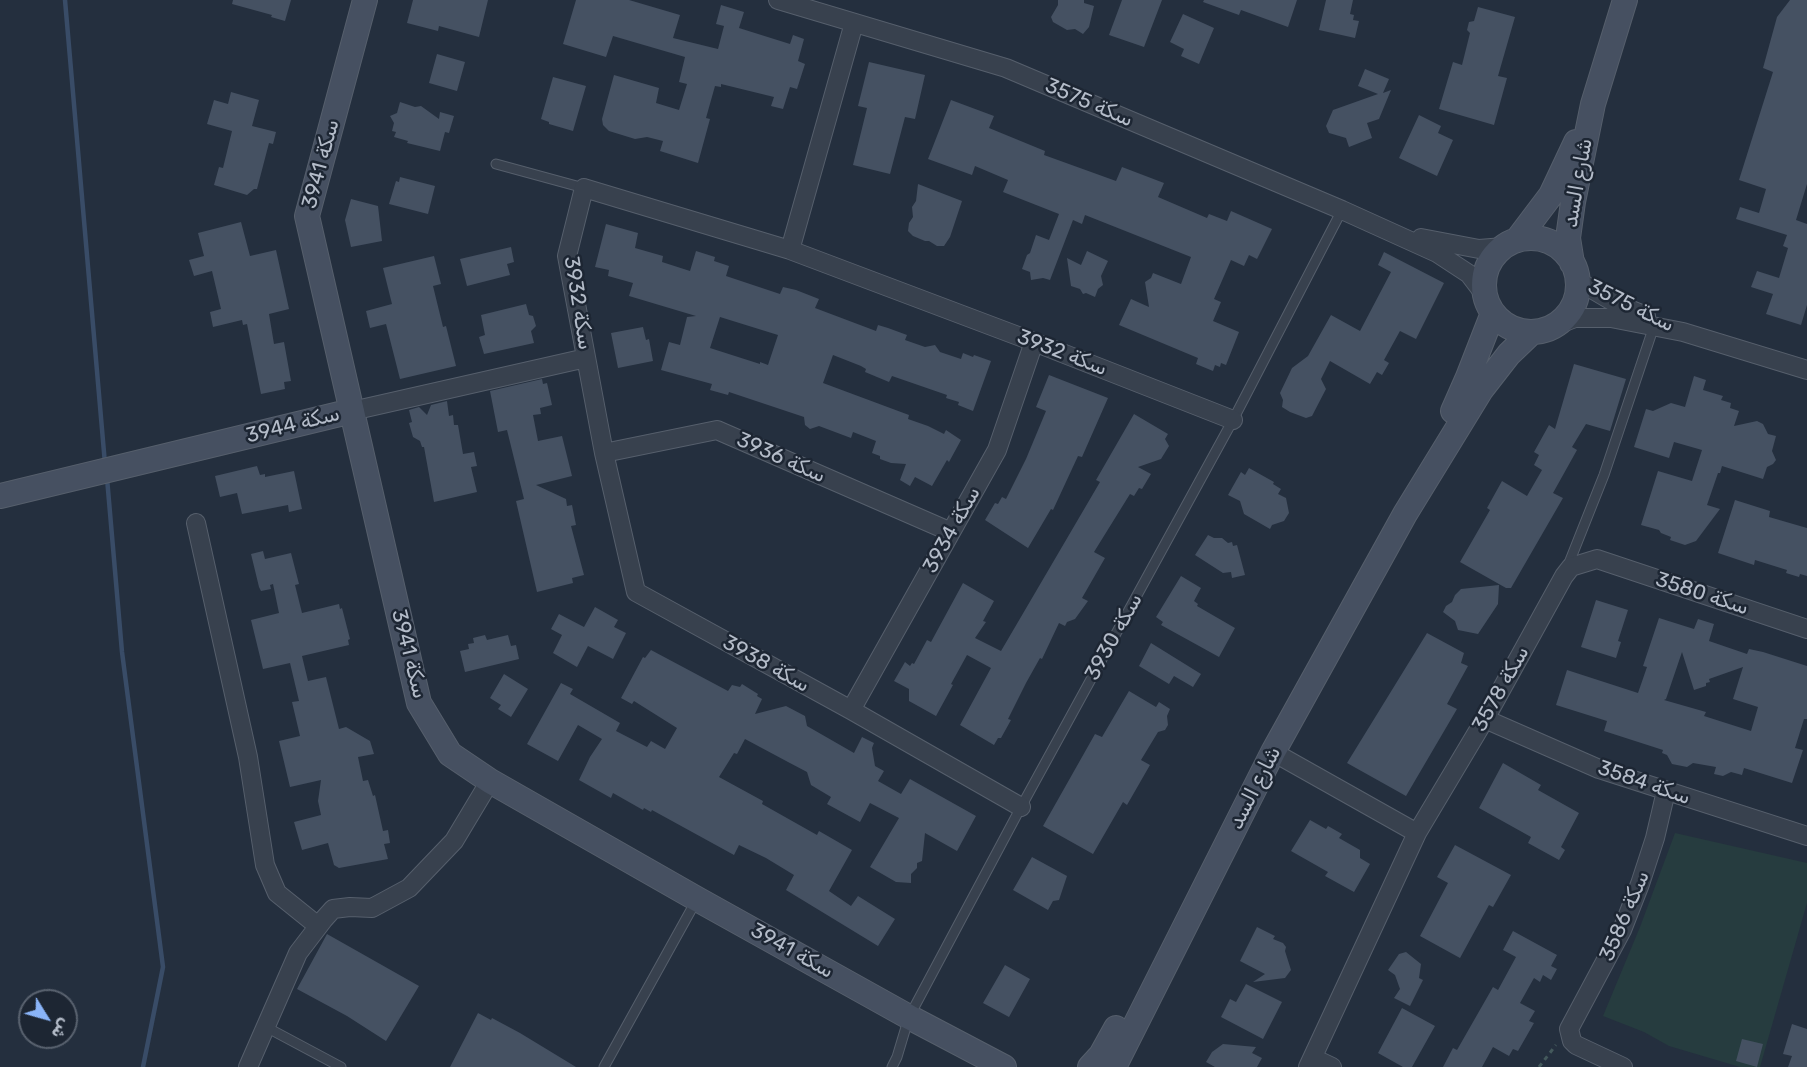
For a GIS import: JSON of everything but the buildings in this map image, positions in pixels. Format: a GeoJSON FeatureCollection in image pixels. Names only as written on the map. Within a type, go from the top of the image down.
{"type":"FeatureCollection","features":[{"type":"Feature","properties":{"kind":"street","name":"سكة 3941"},"geometry":{"type":"LineString","coordinates":[[365,0],[307,216],[419,703],[450,754],[490,781],[909,1017],[1004,1067]]}},
{"type":"Feature","properties":{"kind":"street","name":"سكة 3575"},"geometry":{"type":"LineString","coordinates":[[778,0],[1006,68],[1342,210],[1437,253],[1469,274],[1489,304]]}},
{"type":"Feature","properties":{"kind":"street","name":"شارع السد"},"geometry":{"type":"LineString","coordinates":[[1575,272],[1568,238],[1572,211],[1593,104],[1625,0]]}},
{"type":"Feature","properties":{"kind":"street"},"geometry":{"type":"LineString","coordinates":[[790,250],[854,23]]}},
{"type":"Feature","properties":{"kind":"street","name":"شارع السد"},"geometry":{"type":"LineString","coordinates":[[1510,244],[1551,195],[1593,104]]}},
{"type":"Feature","properties":{"kind":"street","name":"سكة 3932"},"geometry":{"type":"LineString","coordinates":[[604,453],[567,256],[584,188],[790,250],[1233,420]]}},
{"type":"Feature","properties":{"kind":"street","name":"سكة 3575"},"geometry":{"type":"LineString","coordinates":[[1390,231],[1479,249],[1510,244]]}},
{"type":"Feature","properties":{"kind":"street"},"geometry":{"type":"LineString","coordinates":[[1530,238],[1543,239],[1560,249],[1575,272],[1577,294],[1572,307],[1564,318],[1543,330],[1515,330],[1503,323],[1489,304],[1484,282],[1487,268],[1494,256],[1510,244],[1530,238]]}},
{"type":"Feature","properties":{"kind":"street","name":"سكة 3575"},"geometry":{"type":"LineString","coordinates":[[1575,272],[1617,304],[1683,332]]}},
{"type":"Feature","properties":{"kind":"street","name":"شارع السد"},"geometry":{"type":"LineString","coordinates":[[1406,514],[1468,377],[1489,304]]}},
{"type":"Feature","properties":{"kind":"street","name":"سكة 3575"},"geometry":{"type":"LineString","coordinates":[[1543,330],[1575,318],[1611,318],[1683,332],[1807,370]]}},
{"type":"Feature","properties":{"kind":"street","name":"شارع السد"},"geometry":{"type":"LineString","coordinates":[[1114,1067],[1273,752],[1406,514],[1481,390],[1509,354],[1543,330]]}},
{"type":"Feature","properties":{"kind":"street","name":"سكة 3934"},"geometry":{"type":"LineString","coordinates":[[851,710],[997,450],[1034,342]]}},
{"type":"Feature","properties":{"kind":"street","name":"سكة 3944"},"geometry":{"type":"LineString","coordinates":[[0,496],[352,411],[586,358]]}},
{"type":"Feature","properties":{"kind":"street","name":"سكة 3936"},"geometry":{"type":"LineString","coordinates":[[604,453],[717,430],[951,532]]}},
{"type":"Feature","properties":{"kind":"street","name":"سكة 3938"},"geometry":{"type":"LineString","coordinates":[[604,453],[636,592],[851,710],[1021,807]]}},
{"type":"Feature","properties":{"kind":"street"},"geometry":{"type":"LineString","coordinates":[[196,523],[248,757],[265,865],[277,893],[318,926]]}},
{"type":"Feature","properties":{"kind":"street","name":"سكة 3580"},"geometry":{"type":"LineString","coordinates":[[1564,576],[1571,567],[1597,559],[1807,628]]}},
{"type":"Feature","properties":{"kind":"street","name":"سكة 3578"},"geometry":{"type":"LineString","coordinates":[[1311,1062],[1417,833],[1485,719],[1564,576]]}},
{"type":"Feature","properties":{"kind":"street","name":"سكة 3584"},"geometry":{"type":"LineString","coordinates":[[1485,719],[1599,769],[1807,836]]}},
{"type":"Feature","properties":{"kind":"street"},"geometry":{"type":"LineString","coordinates":[[1273,752],[1417,833]]}},
{"type":"Feature","properties":{"kind":"street"},"geometry":{"type":"LineString","coordinates":[[248,1067],[298,953],[318,926],[333,909],[350,907],[372,909],[409,888],[454,841],[490,781]]}},
{"type":"Feature","properties":{"kind":"street","name":"سكة 3586"},"geometry":{"type":"LineString","coordinates":[[1569,1035],[1571,1023],[1622,930],[1655,838],[1666,791]]}},
{"type":"Feature","properties":{"kind":"street"},"geometry":{"type":"LineString","coordinates":[[1090,1067],[1101,1055],[1141,981],[1156,962],[1174,946]]}},
{"type":"Feature","properties":{"kind":"street"},"geometry":{"type":"LineString","coordinates":[[1569,1035],[1576,1045],[1623,1067]]}},
{"type":"Feature","properties":{"kind":"street"},"geometry":{"type":"LineString","coordinates":[[1311,1062],[1332,1067]]}},
{"type":"Feature","properties":{"kind":"lane"},"geometry":{"type":"LineString","coordinates":[[496,164],[584,188]]}},
{"type":"Feature","properties":{"kind":"lane","name":"سكة 3930"},"geometry":{"type":"LineString","coordinates":[[892,1067],[909,1017],[1233,420],[1342,210]]}},
{"type":"Feature","properties":{"kind":"lane"},"geometry":{"type":"LineString","coordinates":[[1564,576],[1604,475],[1654,326]]}},
{"type":"Feature","properties":{"kind":"lane"},"geometry":{"type":"LineString","coordinates":[[604,1067],[697,899]]}},
{"type":"Feature","properties":{"kind":"lane"},"geometry":{"type":"LineString","coordinates":[[266,1027],[341,1067]]}},
{"type":"Feature","properties":{"kind":"path"},"geometry":{"type":"LineString","coordinates":[[1539,1067],[1551,1050],[1569,1035]]}},
{"type":"Feature","properties":{"kind":"green space"},"geometry":{"type":"Polygon","coordinates":[[[1675,833],[1807,863],[1807,903],[1760,1067],[1740,1067],[1669,1046],[1644,1032],[1603,1016],[1640,927],[1675,833]]]}},
{"type":"Feature","properties":{"kind":"waterway"},"geometry":{"type":"LineString","coordinates":[[65,0],[105,464]]}},
{"type":"Feature","properties":{"kind":"waterway"},"geometry":{"type":"LineString","coordinates":[[107,478],[122,652],[163,967],[143,1067]]}}]}
